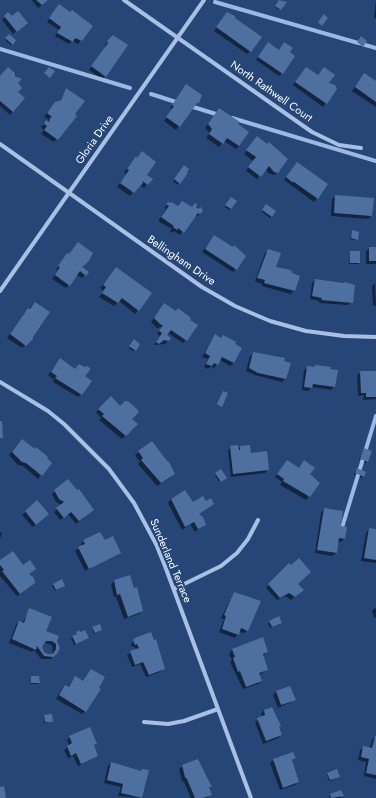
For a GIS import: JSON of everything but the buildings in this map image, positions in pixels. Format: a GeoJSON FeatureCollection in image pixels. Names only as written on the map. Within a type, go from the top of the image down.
{"type":"FeatureCollection","features":[{"type":"Feature","properties":{"kind":"street","name":"North Rathwell Court"},"geometry":{"type":"LineString","coordinates":[[124,0],[312,132],[339,145],[360,148]]}},
{"type":"Feature","properties":{"kind":"street","name":"Gloria Drive"},"geometry":{"type":"LineString","coordinates":[[0,291],[204,0]]}},
{"type":"Feature","properties":{"kind":"street","name":"Bellingham Drive"},"geometry":{"type":"LineString","coordinates":[[0,144],[202,287],[235,306],[270,321],[306,331],[344,336],[376,337]]}},
{"type":"Feature","properties":{"kind":"street","name":"Sunderland Terrace"},"geometry":{"type":"LineString","coordinates":[[0,382],[48,411],[64,424],[109,469],[122,485],[145,523],[156,544],[174,589],[251,798]]}},
{"type":"Feature","properties":{"kind":"street"},"geometry":{"type":"LineString","coordinates":[[174,589],[221,566],[237,553],[248,539],[258,520]]}},
{"type":"Feature","properties":{"kind":"street"},"geometry":{"type":"LineString","coordinates":[[144,722],[168,724],[184,721],[218,709]]}},
{"type":"Feature","properties":{"kind":"waterway"},"geometry":{"type":"LineString","coordinates":[[215,2],[376,48]]}},
{"type":"Feature","properties":{"kind":"waterway"},"geometry":{"type":"LineString","coordinates":[[0,49],[130,88]]}},
{"type":"Feature","properties":{"kind":"waterway"},"geometry":{"type":"LineString","coordinates":[[151,94],[179,103]]}},
{"type":"Feature","properties":{"kind":"waterway"},"geometry":{"type":"LineString","coordinates":[[190,106],[219,115]]}},
{"type":"Feature","properties":{"kind":"waterway"},"geometry":{"type":"LineString","coordinates":[[232,118],[376,161]]}},
{"type":"Feature","properties":{"kind":"waterway"},"geometry":{"type":"LineString","coordinates":[[341,531],[376,416]]}}]}
